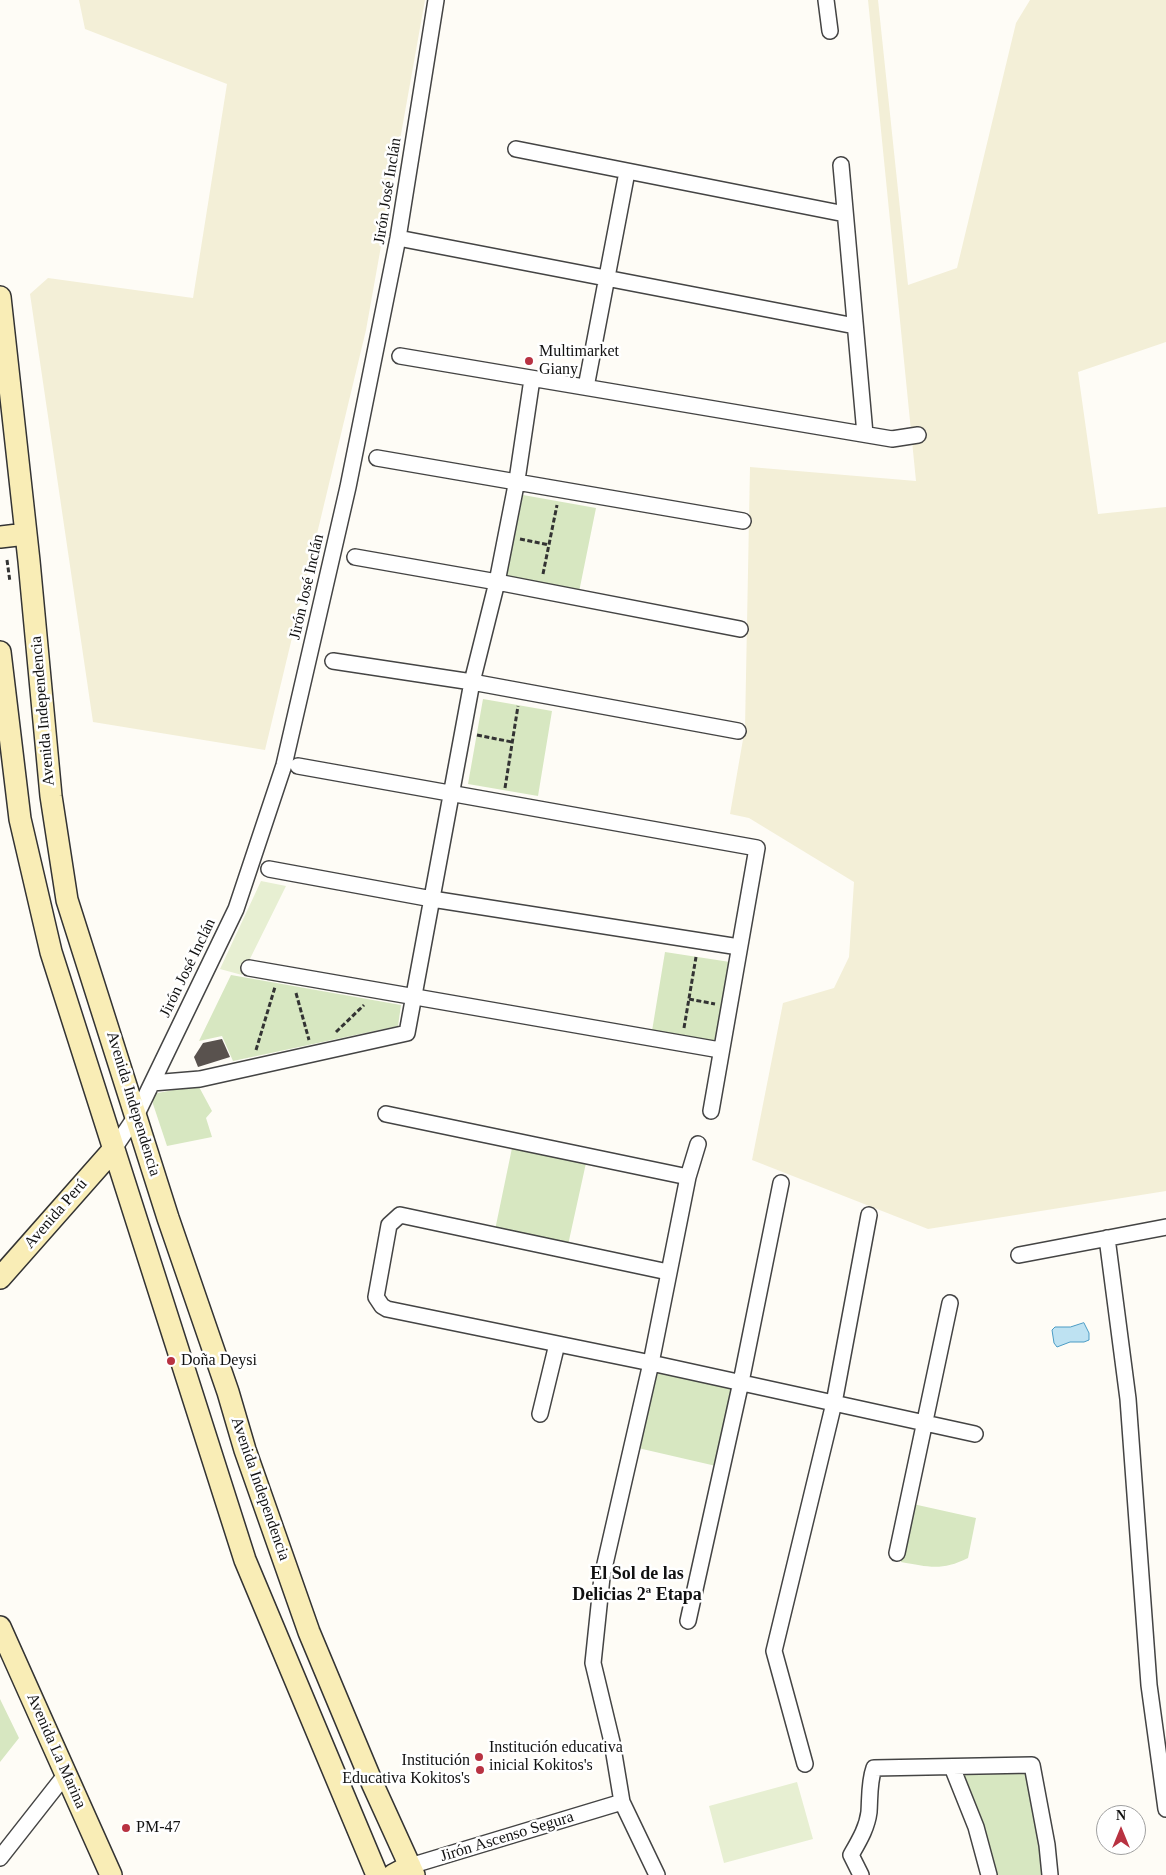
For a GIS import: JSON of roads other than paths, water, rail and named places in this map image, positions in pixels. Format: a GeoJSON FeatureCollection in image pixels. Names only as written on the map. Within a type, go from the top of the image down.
{"type":"FeatureCollection","features":[{"type":"Feature","properties":{"kind":"main road","name":"Avenida Independencia"},"geometry":{"type":"LineString","coordinates":[[0,297],[26,534],[51,796],[67,900],[168,1218],[228,1392],[245,1450],[316,1650],[406,1872]]}},
{"type":"Feature","properties":{"kind":"main road"},"geometry":{"type":"LineString","coordinates":[[0,537],[26,534]]}},
{"type":"Feature","properties":{"kind":"main road","name":"Avenida Independencia"},"geometry":{"type":"LineString","coordinates":[[0,652],[20,819],[51,952],[245,1560],[286,1663],[377,1875]]}},
{"type":"Feature","properties":{"kind":"main road"},"geometry":{"type":"LineString","coordinates":[[51,952],[80,941]]}},
{"type":"Feature","properties":{"kind":"main road","name":"Avenida Perú"},"geometry":{"type":"LineString","coordinates":[[0,1278],[113,1150]]}},
{"type":"Feature","properties":{"kind":"main road"},"geometry":{"type":"LineString","coordinates":[[196,1403],[228,1392]]}},
{"type":"Feature","properties":{"kind":"main road","name":"Avenida La Marina"},"geometry":{"type":"LineString","coordinates":[[0,1627],[111,1875]]}},
{"type":"Feature","properties":{"kind":"main road"},"geometry":{"type":"LineString","coordinates":[[286,1663],[316,1650]]}},
{"type":"Feature","properties":{"kind":"main road"},"geometry":{"type":"LineString","coordinates":[[318,1737],[347,1723]]}},
{"type":"Feature","properties":{"kind":"street","name":"Jirón José Inclán"},"geometry":{"type":"LineString","coordinates":[[113,1150],[136,1116],[236,910],[284,766],[348,487],[398,238],[436,0]]}},
{"type":"Feature","properties":{"kind":"street"},"geometry":{"type":"LineString","coordinates":[[826,0],[830,31]]}},
{"type":"Feature","properties":{"kind":"street"},"geometry":{"type":"LineString","coordinates":[[516,149],[845,214]]}},
{"type":"Feature","properties":{"kind":"street"},"geometry":{"type":"LineString","coordinates":[[841,165],[864,434]]}},
{"type":"Feature","properties":{"kind":"street"},"geometry":{"type":"LineString","coordinates":[[586,387],[626,172]]}},
{"type":"Feature","properties":{"kind":"street"},"geometry":{"type":"LineString","coordinates":[[398,238],[855,326]]}},
{"type":"Feature","properties":{"kind":"street"},"geometry":{"type":"LineString","coordinates":[[400,356],[892,439],[918,435]]}},
{"type":"Feature","properties":{"kind":"street"},"geometry":{"type":"LineString","coordinates":[[152,1083],[200,1079],[407,1033],[472,682],[497,582],[532,378]]}},
{"type":"Feature","properties":{"kind":"street"},"geometry":{"type":"LineString","coordinates":[[377,458],[516,480],[743,521]]}},
{"type":"Feature","properties":{"kind":"street"},"geometry":{"type":"LineString","coordinates":[[355,557],[497,582],[740,629]]}},
{"type":"Feature","properties":{"kind":"street"},"geometry":{"type":"LineString","coordinates":[[333,661],[472,682],[738,731]]}},
{"type":"Feature","properties":{"kind":"street"},"geometry":{"type":"LineString","coordinates":[[298,766],[758,848],[738,947],[711,1111]]}},
{"type":"Feature","properties":{"kind":"street"},"geometry":{"type":"LineString","coordinates":[[269,870],[432,899],[738,947]]}},
{"type":"Feature","properties":{"kind":"street"},"geometry":{"type":"LineString","coordinates":[[249,968],[720,1050]]}},
{"type":"Feature","properties":{"kind":"street"},"geometry":{"type":"LineString","coordinates":[[386,1114],[688,1177]]}},
{"type":"Feature","properties":{"kind":"street"},"geometry":{"type":"LineString","coordinates":[[657,1875],[622,1802],[612,1742],[593,1663],[602,1577],[651,1363],[688,1177],[698,1144]]}},
{"type":"Feature","properties":{"kind":"street"},"geometry":{"type":"LineString","coordinates":[[688,1621],[741,1382],[781,1183]]}},
{"type":"Feature","properties":{"kind":"street"},"geometry":{"type":"LineString","coordinates":[[668,1272],[400,1215],[391,1221],[376,1297],[382,1306],[975,1434]]}},
{"type":"Feature","properties":{"kind":"street"},"geometry":{"type":"LineString","coordinates":[[805,1764],[774,1651],[834,1403],[869,1216]]}},
{"type":"Feature","properties":{"kind":"street"},"geometry":{"type":"LineString","coordinates":[[1019,1255],[1166,1227]]}},
{"type":"Feature","properties":{"kind":"street"},"geometry":{"type":"LineString","coordinates":[[1107,1238],[1128,1399],[1149,1685],[1166,1808]]}},
{"type":"Feature","properties":{"kind":"street"},"geometry":{"type":"LineString","coordinates":[[896,1553],[926,1423],[950,1302]]}},
{"type":"Feature","properties":{"kind":"street"},"geometry":{"type":"LineString","coordinates":[[540,1414],[557,1344]]}},
{"type":"Feature","properties":{"kind":"street"},"geometry":{"type":"LineString","coordinates":[[861,1875],[851,1855],[865,1828],[869,1813],[870,1777],[874,1768],[1032,1765],[1047,1845],[1050,1875]]}},
{"type":"Feature","properties":{"kind":"street"},"geometry":{"type":"LineString","coordinates":[[952,1767],[976,1827],[989,1875]]}},
{"type":"Feature","properties":{"kind":"street"},"geometry":{"type":"LineString","coordinates":[[0,1858],[66,1774]]}},
{"type":"Feature","properties":{"kind":"street","name":"Jirón Ascenso Segura"},"geometry":{"type":"LineString","coordinates":[[406,1872],[622,1802]]}},
{"type":"Feature","properties":{"kind":"water"},"geometry":{"type":"Polygon","coordinates":[[[1084,1323],[1089,1333],[1089,1340],[1070,1342],[1057,1347],[1054,1343],[1052,1330],[1055,1327],[1070,1327],[1084,1323]]]}},
{"type":"Feature","properties":{"kind":"place","name":"Multimarket Giany"},"geometry":{"type":"Point","coordinates":[529,361]}},
{"type":"Feature","properties":{"kind":"place","name":"Doña Deysi"},"geometry":{"type":"Point","coordinates":[171,1361]}},
{"type":"Feature","properties":{"kind":"place","name":"Institución educativa inicial Kokitos's"},"geometry":{"type":"Point","coordinates":[479,1757]}},
{"type":"Feature","properties":{"kind":"place","name":"Institución Educativa Kokitos's"},"geometry":{"type":"Point","coordinates":[480,1770]}},
{"type":"Feature","properties":{"kind":"place","name":"PM-47"},"geometry":{"type":"Point","coordinates":[126,1828]}},
{"type":"Feature","properties":{"kind":"district","name":"El Sol de las Delicias 2ª Etapa"},"geometry":{"type":"Point","coordinates":[637,1584]}}]}
